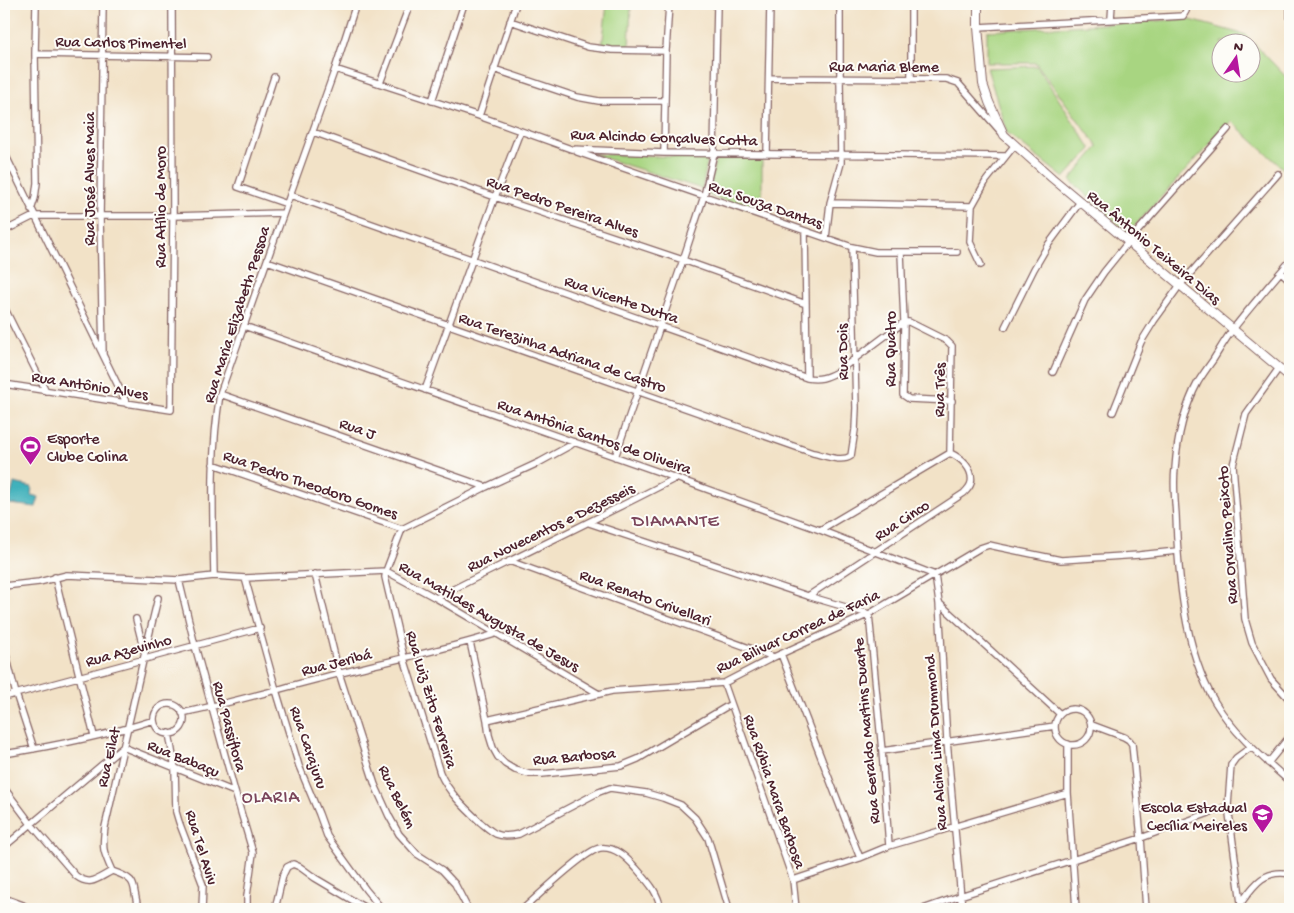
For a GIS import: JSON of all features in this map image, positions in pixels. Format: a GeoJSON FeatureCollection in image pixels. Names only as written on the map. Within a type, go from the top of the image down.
{"type":"FeatureCollection","features":[{"type":"Feature","properties":{"kind":"main road","name":"Rua Ântonio Teixeira Dias"},"geometry":{"type":"LineString","coordinates":[[978,4],[983,84],[988,102],[1004,135],[1014,146],[1080,202],[1290,377]]}},
{"type":"Feature","properties":{"kind":"street"},"geometry":{"type":"LineString","coordinates":[[33,213],[37,183],[36,4]]}},
{"type":"Feature","properties":{"kind":"street","name":"Rua José Alves Maia"},"geometry":{"type":"LineString","coordinates":[[103,4],[100,217],[103,354]]}},
{"type":"Feature","properties":{"kind":"street","name":"Rua Atílio de Moro"},"geometry":{"type":"LineString","coordinates":[[171,410],[173,216],[172,4]]}},
{"type":"Feature","properties":{"kind":"street","name":"Rua Maria Elizabeth Pessoa"},"geometry":{"type":"LineString","coordinates":[[214,576],[212,464],[215,422],[220,394],[335,69],[356,4]]}},
{"type":"Feature","properties":{"kind":"street"},"geometry":{"type":"LineString","coordinates":[[380,83],[410,4]]}},
{"type":"Feature","properties":{"kind":"street"},"geometry":{"type":"LineString","coordinates":[[432,101],[464,4]]}},
{"type":"Feature","properties":{"kind":"street"},"geometry":{"type":"LineString","coordinates":[[479,116],[516,4]]}},
{"type":"Feature","properties":{"kind":"street"},"geometry":{"type":"LineString","coordinates":[[664,153],[669,4]]}},
{"type":"Feature","properties":{"kind":"street"},"geometry":{"type":"LineString","coordinates":[[615,457],[704,196],[714,153],[717,4]]}},
{"type":"Feature","properties":{"kind":"street"},"geometry":{"type":"LineString","coordinates":[[767,153],[770,4]]}},
{"type":"Feature","properties":{"kind":"street"},"geometry":{"type":"LineString","coordinates":[[826,238],[830,203],[841,163],[840,4]]}},
{"type":"Feature","properties":{"kind":"street"},"geometry":{"type":"LineString","coordinates":[[910,78],[911,4]]}},
{"type":"Feature","properties":{"kind":"street"},"geometry":{"type":"LineString","coordinates":[[1111,19],[1112,4]]}},
{"type":"Feature","properties":{"kind":"street"},"geometry":{"type":"LineString","coordinates":[[978,27],[1183,16],[1187,4]]}},
{"type":"Feature","properties":{"kind":"street"},"geometry":{"type":"LineString","coordinates":[[1290,5],[1290,20]]}},
{"type":"Feature","properties":{"kind":"street"},"geometry":{"type":"LineString","coordinates":[[510,21],[588,47],[612,50],[666,51]]}},
{"type":"Feature","properties":{"kind":"street","name":"Rua Carlos Pimentel"},"geometry":{"type":"LineString","coordinates":[[35,54],[207,57]]}},
{"type":"Feature","properties":{"kind":"street","name":"Rua Alcindo Gonçalves Cotta"},"geometry":{"type":"LineString","coordinates":[[335,69],[479,116],[570,149],[664,153],[1005,156]]}},
{"type":"Feature","properties":{"kind":"street"},"geometry":{"type":"LineString","coordinates":[[494,69],[577,97],[599,101],[665,102]]}},
{"type":"Feature","properties":{"kind":"street"},"geometry":{"type":"LineString","coordinates":[[274,77],[238,187],[287,204]]}},
{"type":"Feature","properties":{"kind":"street","name":"Rua Maria Bleme"},"geometry":{"type":"LineString","coordinates":[[769,78],[946,78],[958,83],[1004,135]]}},
{"type":"Feature","properties":{"kind":"street"},"geometry":{"type":"LineString","coordinates":[[1053,372],[1085,300],[1104,272],[1228,129]]}},
{"type":"Feature","properties":{"kind":"street","name":"Rua Pedro Pereira Alves"},"geometry":{"type":"LineString","coordinates":[[313,132],[494,197],[683,260],[806,304]]}},
{"type":"Feature","properties":{"kind":"street"},"geometry":{"type":"LineString","coordinates":[[426,390],[494,197],[520,132]]}},
{"type":"Feature","properties":{"kind":"street"},"geometry":{"type":"LineString","coordinates":[[981,265],[970,242],[972,206],[986,181],[1014,146]]}},
{"type":"Feature","properties":{"kind":"street","name":"Rua Souza Dantas"},"geometry":{"type":"LineString","coordinates":[[570,149],[852,247],[876,252],[957,252]]}},
{"type":"Feature","properties":{"kind":"street"},"geometry":{"type":"LineString","coordinates":[[4,152],[126,404]]}},
{"type":"Feature","properties":{"kind":"street"},"geometry":{"type":"LineString","coordinates":[[1113,412],[1141,342],[1180,285],[1278,174]]}},
{"type":"Feature","properties":{"kind":"street","name":"Rua Vicente Dutra"},"geometry":{"type":"LineString","coordinates":[[290,195],[807,378]]}},
{"type":"Feature","properties":{"kind":"street"},"geometry":{"type":"LineString","coordinates":[[1005,327],[1048,245],[1080,202]]}},
{"type":"Feature","properties":{"kind":"street"},"geometry":{"type":"LineString","coordinates":[[830,203],[972,206]]}},
{"type":"Feature","properties":{"kind":"street"},"geometry":{"type":"LineString","coordinates":[[4,231],[33,213],[100,217],[283,213]]}},
{"type":"Feature","properties":{"kind":"street"},"geometry":{"type":"LineString","coordinates":[[805,231],[807,378],[826,378],[904,322]]}},
{"type":"Feature","properties":{"kind":"street","name":"Rua Dois"},"geometry":{"type":"LineString","coordinates":[[851,456],[856,408],[852,247]]}},
{"type":"Feature","properties":{"kind":"street","name":"Rua Quatro"},"geometry":{"type":"LineString","coordinates":[[901,253],[904,322],[903,395],[909,399],[952,401]]}},
{"type":"Feature","properties":{"kind":"street","name":"Rua Terezinha Adriana de Castro"},"geometry":{"type":"LineString","coordinates":[[267,261],[814,452],[835,458],[846,459],[851,456]]}},
{"type":"Feature","properties":{"kind":"street"},"geometry":{"type":"LineString","coordinates":[[1290,261],[1233,329],[1198,382],[1180,433],[1174,471],[1177,551],[1188,630],[1201,673],[1215,702],[1230,724],[1251,747],[1290,782]]}},
{"type":"Feature","properties":{"kind":"street"},"geometry":{"type":"LineString","coordinates":[[1281,272],[1290,280]]}},
{"type":"Feature","properties":{"kind":"street"},"geometry":{"type":"LineString","coordinates":[[4,306],[46,391]]}},
{"type":"Feature","properties":{"kind":"street","name":"Rua Três"},"geometry":{"type":"LineString","coordinates":[[904,322],[909,322],[947,341],[952,346],[950,453]]}},
{"type":"Feature","properties":{"kind":"street","name":"Rua Antônia Santos de Oliveira"},"geometry":{"type":"LineString","coordinates":[[244,326],[676,478],[820,530],[935,575]]}},
{"type":"Feature","properties":{"kind":"street","name":"Rua Orvalino Peixoto"},"geometry":{"type":"LineString","coordinates":[[1279,368],[1246,414],[1233,465],[1245,619],[1252,643],[1271,679],[1290,700]]}},
{"type":"Feature","properties":{"kind":"street","name":"Rua Antônio Alves"},"geometry":{"type":"LineString","coordinates":[[4,384],[171,410]]}},
{"type":"Feature","properties":{"kind":"street","name":"Rua J"},"geometry":{"type":"LineString","coordinates":[[220,394],[486,487]]}},
{"type":"Feature","properties":{"kind":"street"},"geometry":{"type":"LineString","coordinates":[[386,570],[402,529],[540,462],[572,445],[574,442]]}},
{"type":"Feature","properties":{"kind":"street"},"geometry":{"type":"LineString","coordinates":[[820,530],[950,453]]}},
{"type":"Feature","properties":{"kind":"street","name":"Rua Cinco"},"geometry":{"type":"LineString","coordinates":[[808,596],[964,494],[971,485],[971,474],[964,462],[950,453]]}},
{"type":"Feature","properties":{"kind":"street","name":"Rua Pedro Theodoro Gomes"},"geometry":{"type":"LineString","coordinates":[[212,464],[402,529]]}},
{"type":"Feature","properties":{"kind":"street","name":"Rua Novecentos e Dezesseis"},"geometry":{"type":"LineString","coordinates":[[436,598],[676,478]]}},
{"type":"Feature","properties":{"kind":"street"},"geometry":{"type":"LineString","coordinates":[[589,523],[808,596],[869,614]]}},
{"type":"Feature","properties":{"kind":"street","name":"Rua Bilivar Correa de Faria"},"geometry":{"type":"LineString","coordinates":[[487,720],[599,694],[724,683],[780,654],[869,614],[980,548],[989,545],[1061,560],[1115,559],[1177,551]]}},
{"type":"Feature","properties":{"kind":"street","name":"Rua Renato Crivellari"},"geometry":{"type":"LineString","coordinates":[[509,561],[774,657]]}},
{"type":"Feature","properties":{"kind":"street","name":"Rua Matildes Augusta de Jesus"},"geometry":{"type":"LineString","coordinates":[[4,586],[39,582],[67,575],[179,580],[214,576],[245,578],[386,570],[599,694]]}},
{"type":"Feature","properties":{"kind":"street","name":"Rua Luiz Zito Ferreira"},"geometry":{"type":"LineString","coordinates":[[386,570],[385,578],[404,658],[440,773],[448,789],[466,808],[495,834],[508,836],[519,834],[610,788],[646,793],[663,798],[681,805],[695,818],[708,838],[729,909]]}},
{"type":"Feature","properties":{"kind":"street","name":"Rua Belém"},"geometry":{"type":"LineString","coordinates":[[315,574],[339,673],[375,785],[400,834],[417,854],[442,870],[455,884],[468,909]]}},
{"type":"Feature","properties":{"kind":"street","name":"Rua Alcina Lima Drummond"},"geometry":{"type":"LineString","coordinates":[[935,575],[962,909]]}},
{"type":"Feature","properties":{"kind":"street"},"geometry":{"type":"LineString","coordinates":[[56,577],[94,736]]}},
{"type":"Feature","properties":{"kind":"street","name":"Rua Carajuru"},"geometry":{"type":"LineString","coordinates":[[245,578],[299,766],[326,836],[382,909]]}},
{"type":"Feature","properties":{"kind":"street","name":"Rua Passiflora"},"geometry":{"type":"LineString","coordinates":[[179,580],[195,646],[253,853],[247,909]]}},
{"type":"Feature","properties":{"kind":"street","name":"Rua Eilat"},"geometry":{"type":"LineString","coordinates":[[112,871],[102,843],[158,598]]}},
{"type":"Feature","properties":{"kind":"street"},"geometry":{"type":"LineString","coordinates":[[938,603],[1060,714]]}},
{"type":"Feature","properties":{"kind":"street","name":"Rua Geraldo Martins Duarte"},"geometry":{"type":"LineString","coordinates":[[869,614],[889,846]]}},
{"type":"Feature","properties":{"kind":"street"},"geometry":{"type":"LineString","coordinates":[[136,619],[144,655]]}},
{"type":"Feature","properties":{"kind":"street","name":"Rua Azevinho"},"geometry":{"type":"LineString","coordinates":[[4,697],[80,677],[144,655],[195,646],[260,628]]}},
{"type":"Feature","properties":{"kind":"street","name":"Rua Jeribá"},"geometry":{"type":"LineString","coordinates":[[182,713],[470,642],[495,634]]}},
{"type":"Feature","properties":{"kind":"street","name":"Rua Barbosa"},"geometry":{"type":"LineString","coordinates":[[470,642],[493,748],[505,764],[515,770],[529,774],[621,766],[638,759],[731,704]]}},
{"type":"Feature","properties":{"kind":"street"},"geometry":{"type":"LineString","coordinates":[[4,647],[16,694],[34,749]]}},
{"type":"Feature","properties":{"kind":"street"},"geometry":{"type":"LineString","coordinates":[[780,654],[860,858]]}},
{"type":"Feature","properties":{"kind":"street","name":"Rua Rúbia Mara Barbosa"},"geometry":{"type":"LineString","coordinates":[[724,683],[793,880],[796,909]]}},
{"type":"Feature","properties":{"kind":"street"},"geometry":{"type":"LineString","coordinates":[[167,704],[176,706],[182,713],[184,718],[181,727],[174,733],[160,731],[157,728],[154,720],[156,711],[159,708],[167,704]]}},
{"type":"Feature","properties":{"kind":"street"},"geometry":{"type":"LineString","coordinates":[[1071,708],[1077,708],[1087,714],[1092,724],[1092,731],[1085,741],[1074,745],[1062,742],[1058,737],[1055,726],[1057,717],[1071,708]]}},
{"type":"Feature","properties":{"kind":"street"},"geometry":{"type":"LineString","coordinates":[[4,754],[127,729],[154,720]]}},
{"type":"Feature","properties":{"kind":"street"},"geometry":{"type":"LineString","coordinates":[[1092,724],[1124,737],[1132,744],[1146,909]]}},
{"type":"Feature","properties":{"kind":"street"},"geometry":{"type":"LineString","coordinates":[[882,750],[1055,726]]}},
{"type":"Feature","properties":{"kind":"street","name":"Rua Tel Aviv"},"geometry":{"type":"LineString","coordinates":[[169,733],[175,768],[176,812],[203,885],[202,909]]}},
{"type":"Feature","properties":{"kind":"street"},"geometry":{"type":"LineString","coordinates":[[1268,763],[1290,736]]}},
{"type":"Feature","properties":{"kind":"street"},"geometry":{"type":"LineString","coordinates":[[1068,744],[1068,793],[1076,909]]}},
{"type":"Feature","properties":{"kind":"street"},"geometry":{"type":"LineString","coordinates":[[4,847],[123,746]]}},
{"type":"Feature","properties":{"kind":"street","name":"Rua Babaçu"},"geometry":{"type":"LineString","coordinates":[[123,746],[235,792]]}},
{"type":"Feature","properties":{"kind":"street"},"geometry":{"type":"LineString","coordinates":[[1242,907],[1228,806],[1231,765],[1236,758],[1251,747]]}},
{"type":"Feature","properties":{"kind":"street"},"geometry":{"type":"LineString","coordinates":[[4,788],[31,824],[76,876],[82,881],[91,882],[112,871],[130,878],[134,885],[139,909]]}},
{"type":"Feature","properties":{"kind":"street"},"geometry":{"type":"LineString","coordinates":[[793,880],[860,858],[889,846],[1068,793]]}},
{"type":"Feature","properties":{"kind":"street"},"geometry":{"type":"LineString","coordinates":[[923,909],[1141,838],[1228,806]]}},
{"type":"Feature","properties":{"kind":"street"},"geometry":{"type":"LineString","coordinates":[[523,909],[581,858],[600,848],[613,849],[626,857],[653,888],[661,909]]}},
{"type":"Feature","properties":{"kind":"street"},"geometry":{"type":"LineString","coordinates":[[275,909],[283,874],[287,867],[293,864],[367,909]]}},
{"type":"Feature","properties":{"kind":"street"},"geometry":{"type":"LineString","coordinates":[[1242,907],[1257,881],[1271,874],[1290,874]]}},
{"type":"Feature","properties":{"kind":"street"},"geometry":{"type":"LineString","coordinates":[[4,898],[23,905],[28,909]]}},
{"type":"Feature","properties":{"kind":"green space"},"geometry":{"type":"Polygon","coordinates":[[[607,4],[631,6],[629,48],[602,47],[607,4]]]}},
{"type":"Feature","properties":{"kind":"green space"},"geometry":{"type":"Polygon","coordinates":[[[1187,19],[1235,32],[1212,32],[1212,82],[1262,82],[1262,52],[1290,81],[1290,175],[1231,121],[1128,233],[1070,180],[1098,147],[1036,63],[987,63],[987,31],[1187,19]]]}},
{"type":"Feature","properties":{"kind":"green space"},"geometry":{"type":"Polygon","coordinates":[[[1037,66],[1091,149],[1064,178],[1007,133],[987,68],[1037,66]]]}},
{"type":"Feature","properties":{"kind":"green space"},"geometry":{"type":"Polygon","coordinates":[[[592,154],[708,158],[702,189],[592,154]]]}},
{"type":"Feature","properties":{"kind":"green space"},"geometry":{"type":"Polygon","coordinates":[[[716,156],[762,156],[762,213],[708,195],[716,156]]]}},
{"type":"Feature","properties":{"kind":"water"},"geometry":{"type":"Polygon","coordinates":[[[14,483],[32,487],[31,495],[39,497],[36,507],[9,504],[14,483]]]}},
{"type":"Feature","properties":{"kind":"place","name":"Esporte Clube Colina"},"geometry":{"type":"Point","coordinates":[31,465]}},
{"type":"Feature","properties":{"kind":"place","name":"Escola Estadual Cecília Meireles"},"geometry":{"type":"Point","coordinates":[1263,834]}},
{"type":"Feature","properties":{"kind":"district","name":"DIAMANTE"},"geometry":{"type":"Point","coordinates":[676,520]}},
{"type":"Feature","properties":{"kind":"district","name":"OLARIA"},"geometry":{"type":"Point","coordinates":[271,796]}}]}
